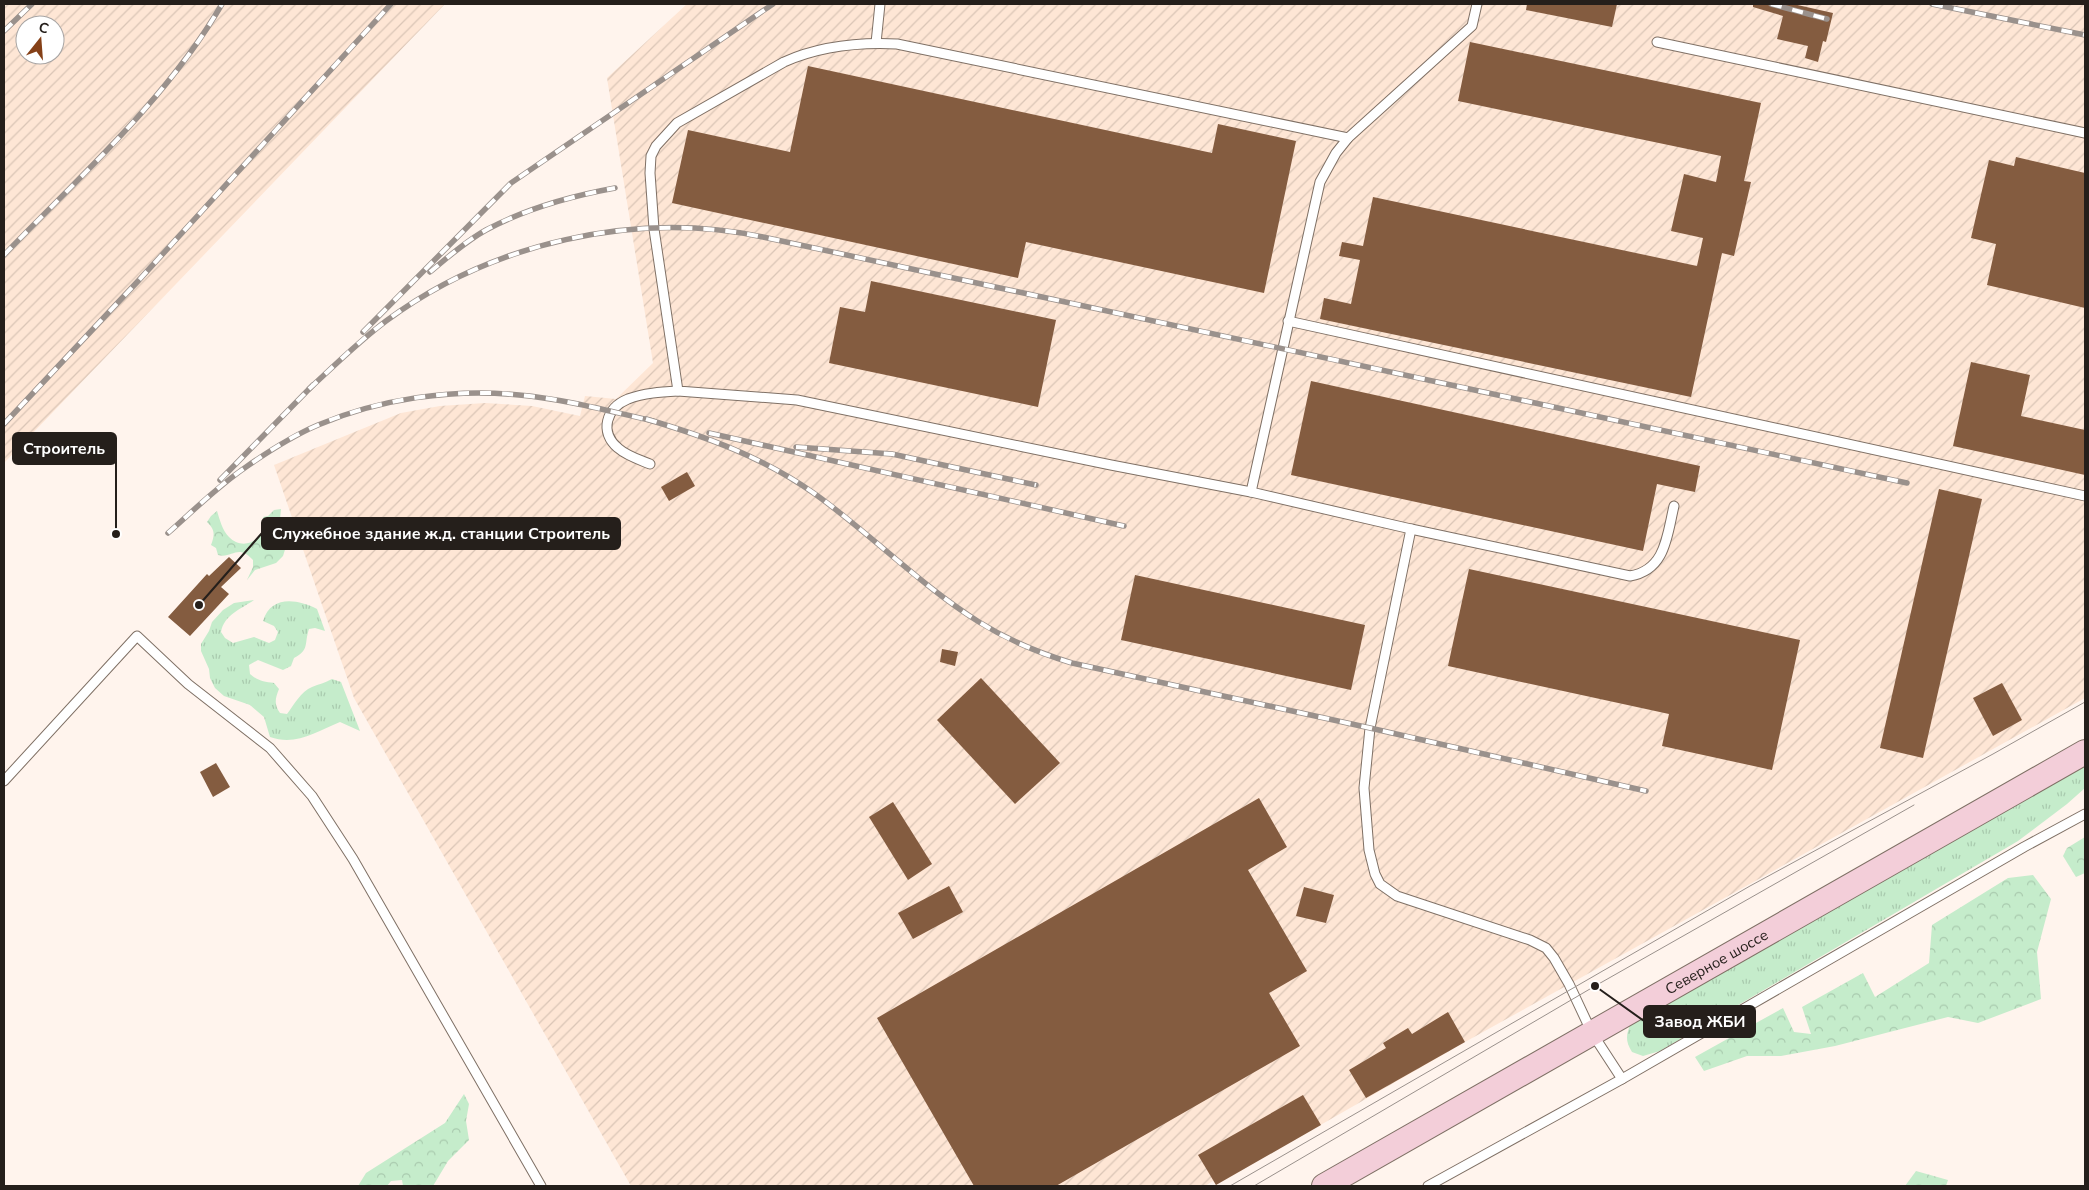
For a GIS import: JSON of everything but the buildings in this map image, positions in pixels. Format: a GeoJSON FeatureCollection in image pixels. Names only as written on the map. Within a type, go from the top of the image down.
{"type":"FeatureCollection","features":[{"type":"Feature","properties":{"kind":"main road","name":"Северное шоссе"},"geometry":{"type":"LineString","coordinates":[[1324,1186],[2085,752]]}},
{"type":"Feature","properties":{"kind":"lane"},"geometry":{"type":"LineString","coordinates":[[876,43],[880,4]]}},
{"type":"Feature","properties":{"kind":"lane"},"geometry":{"type":"LineString","coordinates":[[1251,492],[1320,182],[1336,153],[1348,138],[1472,26],[1477,4]]}},
{"type":"Feature","properties":{"kind":"lane"},"geometry":{"type":"LineString","coordinates":[[1657,42],[2085,133]]}},
{"type":"Feature","properties":{"kind":"lane"},"geometry":{"type":"LineString","coordinates":[[678,391],[654,229],[651,156],[656,146],[677,123],[784,62],[819,49],[876,43],[924,48],[1348,138]]}},
{"type":"Feature","properties":{"kind":"lane"},"geometry":{"type":"LineString","coordinates":[[1288,321],[2085,496]]}},
{"type":"Feature","properties":{"kind":"lane"},"geometry":{"type":"LineString","coordinates":[[650,464],[618,448],[608,433],[606,427],[607,420],[616,408],[628,399],[652,393],[678,391],[797,400],[1110,465],[1251,492],[1411,529],[1630,576],[1649,570],[1664,550],[1674,506]]}},
{"type":"Feature","properties":{"kind":"lane"},"geometry":{"type":"LineString","coordinates":[[1411,529],[1370,728],[1365,766],[1365,811],[1369,850],[1375,874],[1380,884],[1397,896],[1530,940],[1546,948],[1570,984],[1592,1033],[1622,1079]]}},
{"type":"Feature","properties":{"kind":"lane"},"geometry":{"type":"LineString","coordinates":[[4,781],[137,636],[188,684],[270,748],[312,796],[353,858],[541,1186]]}},
{"type":"Feature","properties":{"kind":"lane"},"geometry":{"type":"LineString","coordinates":[[1428,1186],[1622,1079],[2024,847],[2085,814]]}},
{"type":"Feature","properties":{"kind":"shaded area"},"geometry":{"type":"Polygon","coordinates":[[[4,4],[445,4],[4,463],[4,4]]]}},
{"type":"Feature","properties":{"kind":"shaded area"},"geometry":{"type":"Polygon","coordinates":[[[687,4],[2085,4],[2085,698],[1465,1042],[1216,1185],[1213,1181],[1205,1186],[631,1186],[354,698],[274,465],[401,413],[440,406],[485,403],[532,406],[580,416],[585,396],[616,399],[653,363],[607,78],[687,4]]]}},
{"type":"Feature","properties":{"kind":"green space"},"geometry":{"type":"Polygon","coordinates":[[[281,509],[279,530],[283,539],[289,537],[283,556],[276,563],[255,570],[247,580],[253,567],[253,560],[248,555],[239,552],[223,556],[218,555],[216,548],[211,545],[213,532],[212,527],[207,522],[217,511],[223,528],[229,537],[241,543],[247,543],[253,541],[262,532],[264,525],[263,517],[268,516],[274,510],[281,509]]]}},
{"type":"Feature","properties":{"kind":"green space"},"geometry":{"type":"Polygon","coordinates":[[[254,600],[229,617],[223,626],[221,632],[225,638],[233,643],[254,637],[269,643],[275,640],[278,632],[274,626],[263,621],[272,607],[286,601],[301,603],[317,609],[325,631],[315,628],[309,629],[306,646],[294,658],[291,666],[283,670],[258,660],[249,665],[250,674],[261,681],[274,683],[279,689],[276,701],[280,713],[287,714],[301,695],[308,689],[332,679],[341,682],[360,731],[340,722],[314,734],[297,739],[289,740],[270,737],[264,717],[250,705],[224,696],[215,688],[201,651],[201,644],[212,622],[223,610],[234,603],[254,600]]]}},
{"type":"Feature","properties":{"kind":"green space"},"geometry":{"type":"Polygon","coordinates":[[[2077,768],[2085,768],[2085,788],[2018,841],[1660,1051],[1643,1056],[1632,1052],[1627,1038],[1631,1023],[2077,768]]]}},
{"type":"Feature","properties":{"kind":"green space"},"geometry":{"type":"Polygon","coordinates":[[[2085,837],[2085,873],[2076,877],[2063,856],[2067,848],[2085,837]]]}},
{"type":"Feature","properties":{"kind":"green space"},"geometry":{"type":"Polygon","coordinates":[[[2033,875],[2051,899],[2037,952],[2041,999],[1978,1023],[1948,1017],[1835,1046],[1781,1056],[1747,1056],[1704,1071],[1695,1057],[1783,1008],[1794,1032],[1811,1034],[1802,1007],[1863,973],[1875,997],[1929,963],[1932,925],[2008,878],[2033,875]]]}},
{"type":"Feature","properties":{"kind":"green space"},"geometry":{"type":"Polygon","coordinates":[[[464,1094],[469,1104],[466,1121],[469,1140],[448,1161],[433,1186],[403,1186],[402,1180],[391,1181],[387,1186],[358,1186],[366,1173],[445,1123],[464,1094]]]}},
{"type":"Feature","properties":{"kind":"green space"},"geometry":{"type":"Polygon","coordinates":[[[1916,1171],[1948,1180],[1946,1186],[1905,1186],[1916,1171]]]}},
{"type":"Feature","properties":{"kind":"tram line"},"geometry":{"type":"LineString","coordinates":[[1230,1186],[1750,886],[2085,702]]}},
{"type":"Feature","properties":{"kind":"tram line"},"geometry":{"type":"LineString","coordinates":[[1254,1186],[1595,986],[1914,805]]}},
{"type":"Feature","properties":{"kind":"railway"},"geometry":{"type":"LineString","coordinates":[[4,31],[32,4]]}},
{"type":"Feature","properties":{"kind":"railway"},"geometry":{"type":"LineString","coordinates":[[4,255],[121,136],[149,104],[200,39],[222,4]]}},
{"type":"Feature","properties":{"kind":"railway"},"geometry":{"type":"LineString","coordinates":[[4,424],[139,280],[391,4]]}},
{"type":"Feature","properties":{"kind":"railway"},"geometry":{"type":"LineString","coordinates":[[363,332],[511,183],[773,4]]}},
{"type":"Feature","properties":{"kind":"railway"},"geometry":{"type":"LineString","coordinates":[[1771,4],[1827,19]]}},
{"type":"Feature","properties":{"kind":"railway"},"geometry":{"type":"LineString","coordinates":[[1932,4],[2085,35]]}},
{"type":"Feature","properties":{"kind":"railway"},"geometry":{"type":"LineString","coordinates":[[430,272],[471,239],[501,222],[549,204],[615,188]]}},
{"type":"Feature","properties":{"kind":"railway"},"geometry":{"type":"LineString","coordinates":[[309,389],[386,321],[427,294],[471,271],[518,253],[566,240],[615,231],[665,228],[714,230],[763,237],[1907,483]]}},
{"type":"Feature","properties":{"kind":"railway"},"geometry":{"type":"LineString","coordinates":[[220,480],[313,385]]}},
{"type":"Feature","properties":{"kind":"railway"},"geometry":{"type":"LineString","coordinates":[[168,533],[236,474],[281,444],[308,429],[341,416],[391,402],[442,395],[494,393],[570,402],[653,421]]}},
{"type":"Feature","properties":{"kind":"railway"},"geometry":{"type":"LineString","coordinates":[[646,419],[734,449],[775,469],[836,509],[957,608],[1001,635],[1048,655],[1072,663],[1646,791]]}},
{"type":"Feature","properties":{"kind":"railway"},"geometry":{"type":"LineString","coordinates":[[709,433],[1124,526]]}},
{"type":"Feature","properties":{"kind":"railway"},"geometry":{"type":"LineString","coordinates":[[796,447],[892,454],[1036,485]]}},
{"type":"Feature","properties":{"kind":"place","name":"Строитель"},"geometry":{"type":"Point","coordinates":[116,534]}},
{"type":"Feature","properties":{"kind":"place","name":"Служебное здание ж.д. станции Строитель"},"geometry":{"type":"Point","coordinates":[199,605]}},
{"type":"Feature","properties":{"kind":"place","name":"Завод ЖБИ"},"geometry":{"type":"Point","coordinates":[1595,986]}}]}
